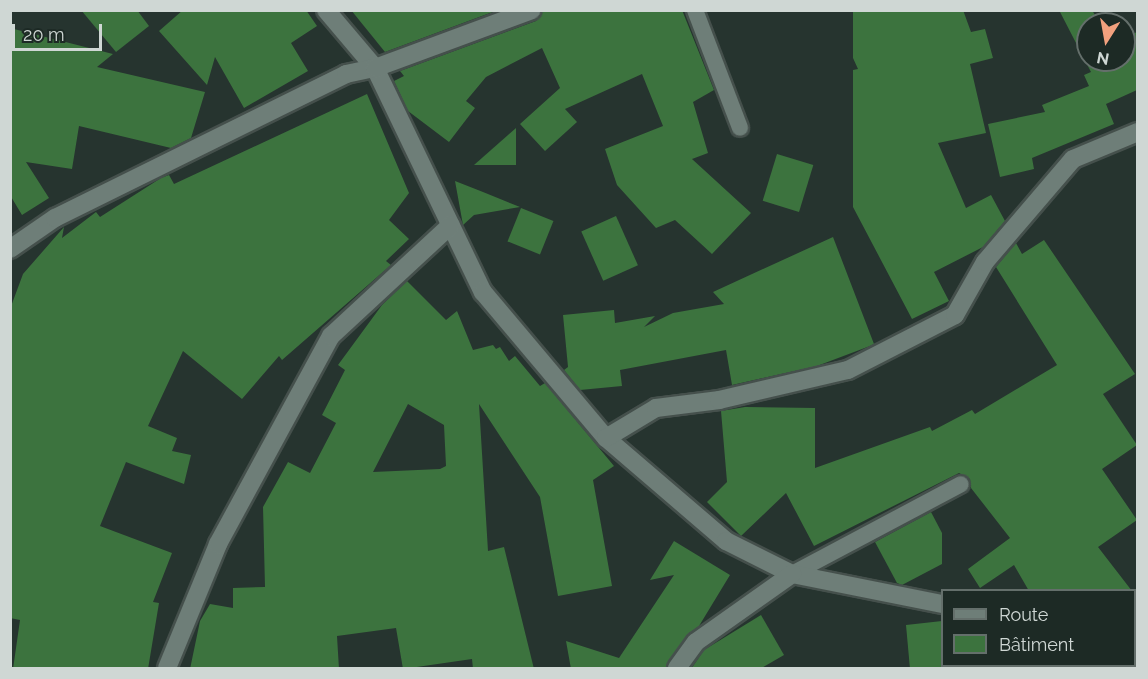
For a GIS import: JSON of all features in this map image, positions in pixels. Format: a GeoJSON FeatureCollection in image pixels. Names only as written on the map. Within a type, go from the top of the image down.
{"type":"FeatureCollection","features":[{"type":"Feature","properties":{"kind":"street"},"geometry":{"type":"LineString","coordinates":[[326,10],[375,68],[483,292],[606,438],[726,541],[792,574],[941,604]]}},
{"type":"Feature","properties":{"kind":"street"},"geometry":{"type":"LineString","coordinates":[[10,249],[55,218],[346,74],[375,68],[531,10]]}},
{"type":"Feature","properties":{"kind":"street"},"geometry":{"type":"LineString","coordinates":[[606,438],[656,408],[719,400],[848,370],[955,315],[985,262],[1074,159],[1137,132]]}},
{"type":"Feature","properties":{"kind":"street"},"geometry":{"type":"LineString","coordinates":[[167,669],[218,544],[331,336],[451,225]]}},
{"type":"Feature","properties":{"kind":"street"},"geometry":{"type":"LineString","coordinates":[[677,669],[696,642],[792,574]]}},
{"type":"Feature","properties":{"kind":"lane"},"geometry":{"type":"LineString","coordinates":[[695,10],[741,128]]}},
{"type":"Feature","properties":{"kind":"lane"},"geometry":{"type":"LineString","coordinates":[[792,574],[961,484]]}},
{"type":"Feature","properties":{"kind":"building"},"geometry":{"type":"Polygon","coordinates":[[[81,10],[137,10],[149,26],[116,52],[81,10]]]}},
{"type":"Feature","properties":{"kind":"building"},"geometry":{"type":"Polygon","coordinates":[[[183,10],[306,10],[317,26],[291,43],[308,71],[244,108],[215,57],[207,85],[159,31],[183,10]]]}},
{"type":"Feature","properties":{"kind":"building"},"geometry":{"type":"Polygon","coordinates":[[[351,10],[498,10],[385,52],[351,10]]]}},
{"type":"Feature","properties":{"kind":"building"},"geometry":{"type":"Polygon","coordinates":[[[543,10],[682,10],[714,90],[693,102],[708,153],[692,159],[751,213],[712,254],[675,220],[656,228],[617,185],[605,149],[663,126],[642,74],[565,109],[577,122],[545,151],[520,124],[560,88],[542,48],[486,77],[466,101],[475,108],[449,142],[408,111],[394,81],[404,76],[400,71],[536,21],[543,10]]]}},
{"type":"Feature","properties":{"kind":"building"},"geometry":{"type":"Polygon","coordinates":[[[853,10],[963,10],[971,32],[985,29],[993,58],[970,64],[986,133],[938,143],[966,208],[991,195],[1005,221],[983,247],[934,272],[949,301],[912,319],[853,207],[853,70],[858,69],[853,58],[853,10]]]}},
{"type":"Feature","properties":{"kind":"building"},"geometry":{"type":"Polygon","coordinates":[[[1059,10],[1092,10],[1093,12],[1076,12],[1076,43],[1059,10]]]}},
{"type":"Feature","properties":{"kind":"building"},"geometry":{"type":"Polygon","coordinates":[[[10,28],[113,54],[97,67],[205,92],[191,138],[171,148],[79,126],[72,169],[26,162],[49,198],[22,215],[10,195],[10,28]]]}},
{"type":"Feature","properties":{"kind":"building"},"geometry":{"type":"Polygon","coordinates":[[[1137,32],[1137,90],[1106,104],[1114,124],[1032,158],[1034,169],[1000,177],[988,124],[1045,112],[1042,105],[1089,86],[1084,75],[1091,72],[1136,72],[1137,32]]]}},
{"type":"Feature","properties":{"kind":"building"},"geometry":{"type":"Polygon","coordinates":[[[367,94],[409,193],[389,220],[409,239],[386,261],[391,265],[282,360],[279,356],[242,399],[183,351],[148,426],[177,438],[172,451],[191,455],[184,484],[126,462],[100,526],[172,553],[153,602],[159,603],[148,669],[13,669],[20,620],[10,618],[10,309],[23,274],[64,227],[62,238],[96,212],[100,217],[161,178],[169,175],[174,184],[367,94]]]}},
{"type":"Feature","properties":{"kind":"building"},"geometry":{"type":"Polygon","coordinates":[[[516,128],[516,165],[474,165],[516,128]]]}},
{"type":"Feature","properties":{"kind":"building"},"geometry":{"type":"Polygon","coordinates":[[[777,154],[813,165],[799,212],[763,201],[777,154]]]}},
{"type":"Feature","properties":{"kind":"building"},"geometry":{"type":"Polygon","coordinates":[[[455,181],[520,207],[474,215],[463,225],[455,181]]]}},
{"type":"Feature","properties":{"kind":"building"},"geometry":{"type":"Polygon","coordinates":[[[521,208],[553,221],[540,254],[508,241],[521,208]]]}},
{"type":"Feature","properties":{"kind":"building"},"geometry":{"type":"Polygon","coordinates":[[[616,216],[638,265],[603,281],[581,231],[616,216]]]}},
{"type":"Feature","properties":{"kind":"building"},"geometry":{"type":"Polygon","coordinates":[[[833,237],[874,344],[870,346],[817,366],[732,385],[726,350],[620,370],[622,386],[580,390],[564,370],[568,367],[563,315],[614,310],[615,323],[655,316],[644,327],[673,313],[724,304],[713,292],[833,237]]]}},
{"type":"Feature","properties":{"kind":"building"},"geometry":{"type":"Polygon","coordinates":[[[1044,240],[1135,374],[1103,394],[1137,445],[1102,469],[1137,520],[1098,547],[1130,589],[1028,589],[1014,565],[980,588],[968,569],[1010,538],[971,488],[970,479],[959,473],[814,546],[786,493],[741,536],[707,502],[727,482],[721,411],[745,407],[815,408],[815,468],[930,427],[932,431],[972,410],[975,414],[1057,365],[996,267],[1016,243],[1022,254],[1044,240]]]}},
{"type":"Feature","properties":{"kind":"building"},"geometry":{"type":"Polygon","coordinates":[[[407,281],[446,320],[457,311],[473,350],[493,345],[496,349],[500,347],[509,361],[515,356],[540,386],[545,383],[614,466],[593,480],[612,586],[558,596],[540,497],[479,404],[488,551],[504,547],[534,669],[473,669],[472,659],[403,669],[396,628],[337,636],[339,669],[190,669],[200,621],[210,604],[233,608],[233,588],[265,587],[263,507],[288,462],[310,473],[336,423],[322,415],[345,370],[338,365],[382,305],[407,281]],[[408,404],[373,472],[440,469],[446,466],[444,425],[408,404]]]}},
{"type":"Feature","properties":{"kind":"building"},"geometry":{"type":"Polygon","coordinates":[[[931,512],[942,533],[942,564],[902,585],[897,583],[875,542],[931,512]]]}},
{"type":"Feature","properties":{"kind":"building"},"geometry":{"type":"Polygon","coordinates":[[[674,541],[730,575],[699,626],[687,635],[666,669],[571,669],[566,641],[619,658],[674,575],[650,580],[674,541]]]}},
{"type":"Feature","properties":{"kind":"building"},"geometry":{"type":"Polygon","coordinates":[[[761,615],[784,655],[760,669],[691,669],[704,650],[761,615]]]}},
{"type":"Feature","properties":{"kind":"building"},"geometry":{"type":"Polygon","coordinates":[[[941,621],[942,669],[910,669],[906,625],[941,621]]]}}]}
